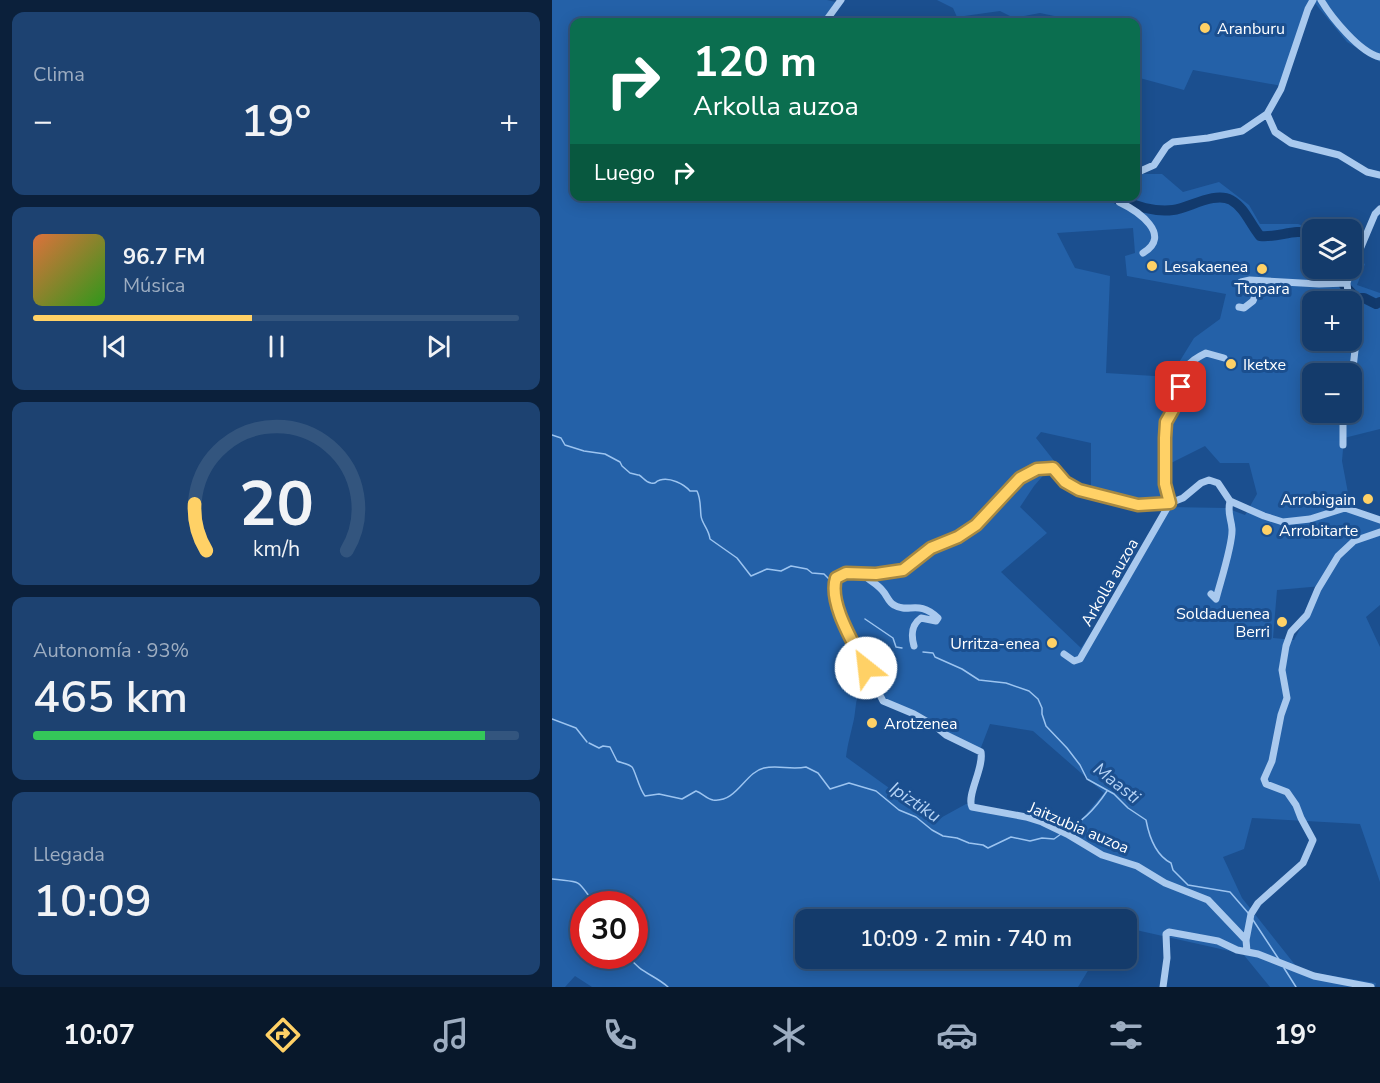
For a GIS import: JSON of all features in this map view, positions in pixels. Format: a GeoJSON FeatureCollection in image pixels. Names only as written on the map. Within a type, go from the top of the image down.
{"type":"FeatureCollection","features":[{"type":"Feature","properties":{"kind":"street"},"geometry":{"type":"LineString","coordinates":[[828,18],[841,0]]}},
{"type":"Feature","properties":{"kind":"street"},"geometry":{"type":"LineString","coordinates":[[1140,171],[1154,165],[1166,147],[1173,142],[1242,131],[1267,114],[1281,89],[1313,0]]}},
{"type":"Feature","properties":{"kind":"street"},"geometry":{"type":"LineString","coordinates":[[1321,0],[1349,36],[1373,56],[1380,57]]}},
{"type":"Feature","properties":{"kind":"street"},"geometry":{"type":"LineString","coordinates":[[1267,114],[1275,132],[1292,143],[1339,155],[1367,172],[1380,175]]}},
{"type":"Feature","properties":{"kind":"street"},"geometry":{"type":"LineString","coordinates":[[1119,201],[1132,208],[1153,228],[1156,236],[1155,243],[1143,253]]}},
{"type":"Feature","properties":{"kind":"street"},"geometry":{"type":"LineString","coordinates":[[1346,291],[1344,283],[1375,214],[1380,209]]}},
{"type":"Feature","properties":{"kind":"street"},"geometry":{"type":"LineString","coordinates":[[1239,307],[1244,308],[1253,301],[1261,281]]}},
{"type":"Feature","properties":{"kind":"street"},"geometry":{"type":"LineString","coordinates":[[1241,282],[1344,283]]}},
{"type":"Feature","properties":{"kind":"street"},"geometry":{"type":"LineString","coordinates":[[1170,503],[1165,484],[1166,422],[1178,401],[1184,372],[1192,359],[1206,353],[1224,358]]}},
{"type":"Feature","properties":{"kind":"street"},"geometry":{"type":"LineString","coordinates":[[1343,423],[1343,445]]}},
{"type":"Feature","properties":{"kind":"street","name":"Arkolla auzoa"},"geometry":{"type":"LineString","coordinates":[[883,701],[843,623],[836,592],[836,578],[842,574],[864,575],[903,570],[931,548],[958,537],[976,525],[1020,478],[1037,469],[1053,468],[1065,482],[1079,490],[1138,505],[1170,503],[1183,498],[1201,483],[1209,480],[1218,483],[1230,501],[1283,522],[1310,519],[1345,508],[1380,520]]}},
{"type":"Feature","properties":{"kind":"street"},"geometry":{"type":"LineString","coordinates":[[1211,594],[1216,599],[1230,542],[1232,529],[1227,511],[1230,501]]}},
{"type":"Feature","properties":{"kind":"street","name":"Arkolla auzoa"},"geometry":{"type":"LineString","coordinates":[[1065,654],[1074,661],[1080,659],[1170,503]]}},
{"type":"Feature","properties":{"kind":"street"},"geometry":{"type":"LineString","coordinates":[[1246,951],[1251,918],[1258,903],[1303,863],[1313,840],[1287,792],[1266,784],[1264,779],[1272,761],[1281,715],[1287,698],[1282,670],[1286,646],[1291,633],[1307,615],[1318,589],[1338,556],[1354,542],[1380,532]]}},
{"type":"Feature","properties":{"kind":"street"},"geometry":{"type":"LineString","coordinates":[[864,575],[882,589],[893,604],[901,607],[921,607],[931,611],[938,618],[936,621],[921,618],[916,622],[911,634],[914,646]]}},
{"type":"Feature","properties":{"kind":"street","name":"Jaitzubia auzoa"},"geometry":{"type":"LineString","coordinates":[[883,701],[914,714],[946,735],[981,752],[977,778],[970,800],[972,807],[1042,822],[1068,834],[1102,855],[1137,866],[1165,883],[1208,900],[1246,940]]}},
{"type":"Feature","properties":{"kind":"street"},"geometry":{"type":"LineString","coordinates":[[1163,987],[1167,958],[1166,934],[1169,932],[1218,941],[1314,976],[1371,987]]}},
{"type":"Feature","properties":{"kind":"shaded area"},"geometry":{"type":"Polygon","coordinates":[[[552,0],[827,0],[840,3],[826,18],[570,18],[570,201],[1140,201],[1140,174],[1162,174],[1183,192],[1219,182],[1249,205],[1260,224],[1302,225],[1302,279],[1359,279],[1357,285],[1380,293],[1380,429],[1344,438],[1342,461],[1351,509],[1380,520],[1380,605],[1366,617],[1380,647],[1380,882],[1360,824],[1252,818],[1244,849],[1223,857],[1242,898],[1296,966],[1314,973],[1376,983],[1375,987],[1270,987],[1243,954],[1137,930],[1137,909],[795,909],[795,969],[1089,969],[1078,987],[592,987],[575,976],[565,987],[552,987],[552,0]],[[1133,228],[1057,233],[1075,268],[1110,276],[1106,373],[1170,377],[1194,338],[1220,319],[1226,294],[1127,276],[1125,256],[1135,253],[1133,228]],[[1041,432],[1036,438],[1055,462],[1034,486],[1020,507],[1047,533],[1001,572],[1081,648],[1117,594],[1167,507],[1091,493],[1091,443],[1041,432]],[[1205,446],[1161,468],[1167,507],[1226,508],[1245,515],[1257,494],[1249,463],[1220,463],[1205,446]],[[1322,586],[1277,590],[1273,638],[1294,640],[1322,586]],[[860,691],[846,757],[935,821],[966,804],[1040,816],[1069,834],[1104,793],[1033,731],[990,724],[980,750],[949,734],[925,716],[860,691]]]}},
{"type":"Feature","properties":{"kind":"shaded area"},"geometry":{"type":"Polygon","coordinates":[[[937,0],[1380,0],[1380,62],[1347,42],[1314,2],[1282,86],[1193,70],[1184,90],[1140,78],[1140,18],[1064,18],[1040,13],[1014,18],[1000,11],[957,17],[953,8],[937,0]]]}},
{"type":"Feature","properties":{"kind":"waterway"},"geometry":{"type":"LineString","coordinates":[[1123,201],[1140,207],[1165,211],[1217,197],[1225,198],[1240,207],[1260,236],[1302,232]]}},
{"type":"Feature","properties":{"kind":"waterway"},"geometry":{"type":"LineString","coordinates":[[1341,279],[1356,298],[1364,298],[1376,304],[1380,302]]}},
{"type":"Feature","properties":{"kind":"waterway","name":"Maasti"},"geometry":{"type":"LineString","coordinates":[[552,435],[561,438],[565,445],[605,454],[620,462],[630,473],[638,475]]}},
{"type":"Feature","properties":{"kind":"waterway","name":"Maasti"},"geometry":{"type":"LineString","coordinates":[[639,475],[649,482],[668,479],[681,484],[690,491],[697,491],[702,519],[710,539],[737,558],[751,576],[767,569],[781,571],[791,566],[807,569],[812,573],[824,574],[832,582]]}},
{"type":"Feature","properties":{"kind":"waterway","name":"Maasti"},"geometry":{"type":"LineString","coordinates":[[865,619],[893,638],[896,647],[902,648]]}},
{"type":"Feature","properties":{"kind":"waterway","name":"Maasti"},"geometry":{"type":"LineString","coordinates":[[923,652],[933,653],[935,657],[962,669],[979,680],[1006,683],[1029,691],[1038,699],[1046,726],[1067,748],[1087,779],[1114,794],[1128,808],[1146,820],[1154,844],[1165,860],[1171,863],[1173,870],[1188,885],[1230,892],[1249,914]]}},
{"type":"Feature","properties":{"kind":"waterway","name":"Ipiztiku"},"geometry":{"type":"LineString","coordinates":[[552,719],[576,728],[587,742]]}},
{"type":"Feature","properties":{"kind":"waterway","name":"Ipiztiku"},"geometry":{"type":"LineString","coordinates":[[589,743],[599,748],[610,747],[617,761],[632,767],[645,796],[659,794],[682,799],[696,791],[713,800],[721,800],[735,792],[751,775],[764,768],[806,767],[818,773],[830,789],[849,783],[876,791],[899,810],[916,817],[943,836],[988,848],[1011,837],[1030,841],[1042,838],[1054,839],[1061,834]]}},
{"type":"Feature","properties":{"kind":"waterway","name":"Ipiztiku"},"geometry":{"type":"LineString","coordinates":[[1065,830],[1089,814],[1107,791]]}},
{"type":"Feature","properties":{"kind":"waterway"},"geometry":{"type":"LineString","coordinates":[[552,879],[578,883],[585,891]]}},
{"type":"Feature","properties":{"kind":"waterway","name":"Maasti"},"geometry":{"type":"LineString","coordinates":[[1253,920],[1280,961]]}},
{"type":"Feature","properties":{"kind":"waterway","name":"Maasti"},"geometry":{"type":"LineString","coordinates":[[1284,968],[1296,987]]}},
{"type":"Feature","properties":{"kind":"waterway"},"geometry":{"type":"LineString","coordinates":[[641,969],[668,987]]}},
{"type":"Feature","properties":{"kind":"place","name":"Aranburu"},"geometry":{"type":"Point","coordinates":[1205,28]}},
{"type":"Feature","properties":{"kind":"place","name":"Lesakaenea"},"geometry":{"type":"Point","coordinates":[1152,266]}},
{"type":"Feature","properties":{"kind":"place","name":"Ttopara"},"geometry":{"type":"Point","coordinates":[1262,269]}},
{"type":"Feature","properties":{"kind":"place","name":"Iketxe"},"geometry":{"type":"Point","coordinates":[1231,364]}},
{"type":"Feature","properties":{"kind":"place","name":"Arrobigain"},"geometry":{"type":"Point","coordinates":[1368,499]}},
{"type":"Feature","properties":{"kind":"place","name":"Arrobitarte"},"geometry":{"type":"Point","coordinates":[1267,530]}},
{"type":"Feature","properties":{"kind":"place","name":"Soldaduenea Berri"},"geometry":{"type":"Point","coordinates":[1282,622]}},
{"type":"Feature","properties":{"kind":"place","name":"Urritza-enea"},"geometry":{"type":"Point","coordinates":[1052,643]}},
{"type":"Feature","properties":{"kind":"place","name":"Arotzenea"},"geometry":{"type":"Point","coordinates":[872,723]}},
{"type":"Feature","properties":{"kind":"route"},"geometry":{"type":"LineString","coordinates":[[866,668],[843,623],[836,592],[836,578],[846,573],[864,575],[903,570],[924,552],[958,537],[976,525],[1020,478],[1037,469],[1053,468],[1065,482],[1079,490],[1113,500],[1138,505],[1170,503],[1165,484],[1166,422],[1178,401],[1181,387]]}}]}
